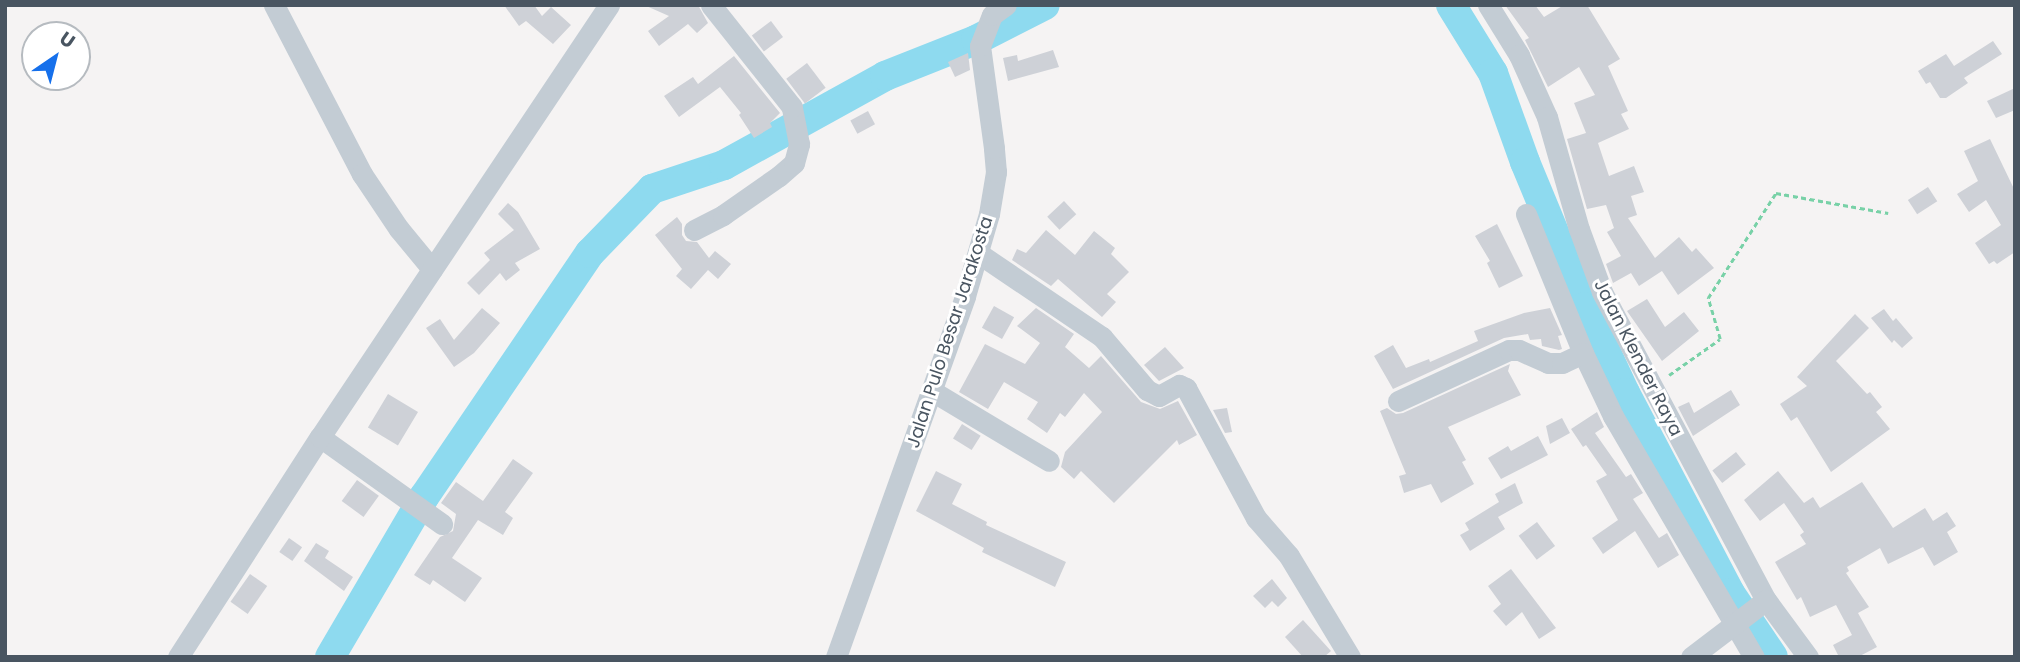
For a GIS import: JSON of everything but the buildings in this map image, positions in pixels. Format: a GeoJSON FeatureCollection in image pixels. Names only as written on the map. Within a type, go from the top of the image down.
{"type":"FeatureCollection","features":[{"type":"Feature","properties":{"kind":"street"},"geometry":{"type":"LineString","coordinates":[[274,5],[362,174],[399,229],[432,269]]}},
{"type":"Feature","properties":{"kind":"street"},"geometry":{"type":"LineString","coordinates":[[178,657],[320,437],[609,5]]}},
{"type":"Feature","properties":{"kind":"street"},"geometry":{"type":"LineString","coordinates":[[694,230],[723,215],[779,176],[794,163],[799,144],[792,107],[753,55],[710,5]]}},
{"type":"Feature","properties":{"kind":"street","name":"Jalan Pulo Besar Jarakosta"},"geometry":{"type":"LineString","coordinates":[[836,657],[932,391],[978,253],[993,197],[996,172],[980,46],[995,11],[1006,5]]}},
{"type":"Feature","properties":{"kind":"street","name":"Jalan Klender Raya"},"geometry":{"type":"LineString","coordinates":[[1488,5],[1534,85],[1547,117],[1579,229],[1602,292],[1762,603],[1808,657]]}},
{"type":"Feature","properties":{"kind":"street"},"geometry":{"type":"LineString","coordinates":[[1526,214],[1583,354],[1613,416],[1737,623],[1754,657]]}},
{"type":"Feature","properties":{"kind":"street"},"geometry":{"type":"LineString","coordinates":[[978,253],[1102,337],[1147,390],[1159,396],[1179,385],[1186,388],[1256,518],[1289,556],[1350,657]]}},
{"type":"Feature","properties":{"kind":"street"},"geometry":{"type":"LineString","coordinates":[[1398,401],[1509,350],[1519,350],[1548,363],[1562,363],[1583,354]]}},
{"type":"Feature","properties":{"kind":"street"},"geometry":{"type":"LineString","coordinates":[[932,391],[1049,461]]}},
{"type":"Feature","properties":{"kind":"street"},"geometry":{"type":"LineString","coordinates":[[320,437],[438,522]]}},
{"type":"Feature","properties":{"kind":"street"},"geometry":{"type":"LineString","coordinates":[[1691,657],[1762,603]]}},
{"type":"Feature","properties":{"kind":"path"},"geometry":{"type":"LineString","coordinates":[[1653,387],[1720,338],[1708,298],[1776,193],[1888,213]]}},
{"type":"Feature","properties":{"kind":"waterway"},"geometry":{"type":"LineString","coordinates":[[330,657],[424,497],[590,253],[652,189],[724,165],[885,76],[976,40],[1045,5]]}},
{"type":"Feature","properties":{"kind":"waterway"},"geometry":{"type":"LineString","coordinates":[[1451,5],[1493,73],[1525,162],[1585,307],[1625,393],[1730,593],[1773,657]]}}]}
